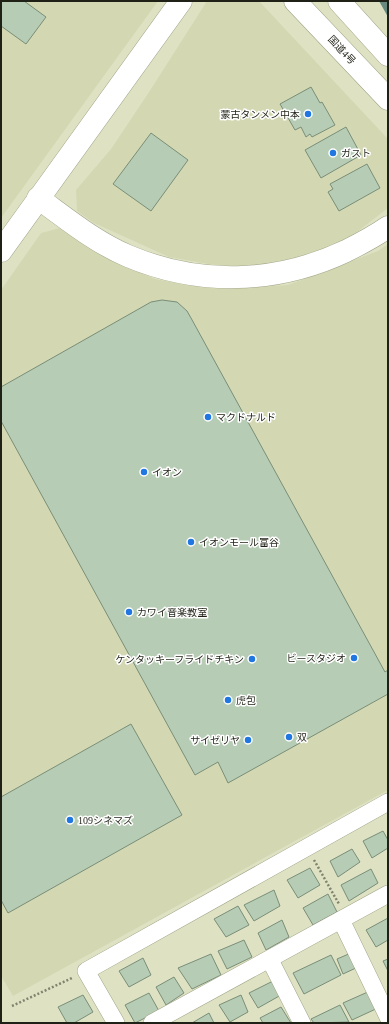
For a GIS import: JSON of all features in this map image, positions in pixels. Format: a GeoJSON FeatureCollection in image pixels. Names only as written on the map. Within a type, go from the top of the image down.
{"type":"FeatureCollection","features":[{"type":"Feature","properties":{"kind":"main road"},"geometry":{"type":"LineString","coordinates":[[1,251],[181,1]]}},
{"type":"Feature","properties":{"kind":"main road","name":"国道4号"},"geometry":{"type":"LineString","coordinates":[[295,1],[388,99]]}},
{"type":"Feature","properties":{"kind":"main road"},"geometry":{"type":"LineString","coordinates":[[339,1],[388,55]]}},
{"type":"Feature","properties":{"kind":"main road"},"geometry":{"type":"LineString","coordinates":[[38,198],[92,236],[127,255],[164,269],[200,276],[232,278],[264,276],[289,271],[326,260],[356,246],[388,227]]}},
{"type":"Feature","properties":{"kind":"street"},"geometry":{"type":"LineString","coordinates":[[116,1023],[86,971],[388,802]]}},
{"type":"Feature","properties":{"kind":"street"},"geometry":{"type":"LineString","coordinates":[[152,1023],[270,960],[388,894]]}},
{"type":"Feature","properties":{"kind":"street"},"geometry":{"type":"LineString","coordinates":[[344,918],[388,1017]]}},
{"type":"Feature","properties":{"kind":"street"},"geometry":{"type":"LineString","coordinates":[[270,960],[302,1023]]}},
{"type":"Feature","properties":{"kind":"path"},"geometry":{"type":"LineString","coordinates":[[307,848],[344,918]]}},
{"type":"Feature","properties":{"kind":"path"},"geometry":{"type":"LineString","coordinates":[[12,1006],[86,971]]}},
{"type":"Feature","properties":{"kind":"shaded area"},"geometry":{"type":"Polygon","coordinates":[[[1,1],[158,1],[1,218],[1,1]]]}},
{"type":"Feature","properties":{"kind":"shaded area"},"geometry":{"type":"Polygon","coordinates":[[[207,1],[259,1],[388,139],[388,208],[344,242],[310,255],[256,266],[214,265],[169,257],[94,223],[77,211],[76,190],[111,149],[207,1]]]}},
{"type":"Feature","properties":{"kind":"shaded area"},"geometry":{"type":"Polygon","coordinates":[[[379,1],[388,1],[388,17],[379,1]]]}},
{"type":"Feature","properties":{"kind":"shaded area"},"geometry":{"type":"Polygon","coordinates":[[[60,228],[110,260],[155,279],[192,286],[230,289],[288,285],[378,251],[388,244],[388,790],[13,996],[1,976],[1,290],[41,233],[60,228]]]}},
{"type":"Feature","properties":{"kind":"building"},"geometry":{"type":"Polygon","coordinates":[[[1,1],[24,1],[46,17],[26,44],[1,26],[1,1]]]}},
{"type":"Feature","properties":{"kind":"building","name":"蒙古タンメン中本"},"geometry":{"type":"Polygon","coordinates":[[[311,87],[320,103],[322,102],[335,125],[312,137],[310,134],[306,137],[301,127],[295,130],[280,104],[311,87]]]}},
{"type":"Feature","properties":{"kind":"building","name":"ガスト"},"geometry":{"type":"Polygon","coordinates":[[[346,127],[361,155],[321,178],[305,150],[346,127]]]}},
{"type":"Feature","properties":{"kind":"building"},"geometry":{"type":"Polygon","coordinates":[[[151,133],[188,160],[151,211],[113,184],[151,133]]]}},
{"type":"Feature","properties":{"kind":"building"},"geometry":{"type":"Polygon","coordinates":[[[367,164],[380,188],[339,211],[328,192],[333,189],[330,184],[367,164]]]}},
{"type":"Feature","properties":{"kind":"building","name":"イオンモール富谷"},"geometry":{"type":"Polygon","coordinates":[[[162,300],[177,302],[187,311],[385,672],[388,670],[388,694],[228,783],[218,762],[195,775],[1,421],[1,387],[151,302],[162,300]]]}},
{"type":"Feature","properties":{"kind":"building"},"geometry":{"type":"Polygon","coordinates":[[[131,724],[182,815],[8,913],[1,900],[1,797],[131,724]]]}},
{"type":"Feature","properties":{"kind":"building"},"geometry":{"type":"Polygon","coordinates":[[[383,831],[388,840],[388,848],[372,858],[363,841],[383,831]]]}},
{"type":"Feature","properties":{"kind":"building"},"geometry":{"type":"Polygon","coordinates":[[[352,849],[360,862],[338,877],[330,861],[352,849]]]}},
{"type":"Feature","properties":{"kind":"building"},"geometry":{"type":"Polygon","coordinates":[[[310,868],[320,885],[298,898],[287,880],[310,868]]]}},
{"type":"Feature","properties":{"kind":"building"},"geometry":{"type":"Polygon","coordinates":[[[371,869],[378,883],[349,901],[341,885],[371,869]]]}},
{"type":"Feature","properties":{"kind":"building"},"geometry":{"type":"Polygon","coordinates":[[[274,890],[280,906],[254,921],[244,905],[274,890]]]}},
{"type":"Feature","properties":{"kind":"building"},"geometry":{"type":"Polygon","coordinates":[[[328,894],[337,912],[313,925],[303,908],[328,894]]]}},
{"type":"Feature","properties":{"kind":"building"},"geometry":{"type":"Polygon","coordinates":[[[238,906],[249,925],[226,937],[214,919],[238,906]]]}},
{"type":"Feature","properties":{"kind":"building"},"geometry":{"type":"Polygon","coordinates":[[[388,918],[388,940],[376,947],[366,930],[388,918]]]}},
{"type":"Feature","properties":{"kind":"building"},"geometry":{"type":"Polygon","coordinates":[[[282,920],[289,937],[266,950],[258,933],[282,920]]]}},
{"type":"Feature","properties":{"kind":"building"},"geometry":{"type":"Polygon","coordinates":[[[244,940],[252,957],[227,969],[218,951],[244,940]]]}},
{"type":"Feature","properties":{"kind":"building"},"geometry":{"type":"Polygon","coordinates":[[[351,953],[358,967],[343,974],[337,959],[351,953]]]}},
{"type":"Feature","properties":{"kind":"building"},"geometry":{"type":"Polygon","coordinates":[[[211,954],[221,975],[192,989],[178,968],[211,954]]]}},
{"type":"Feature","properties":{"kind":"building"},"geometry":{"type":"Polygon","coordinates":[[[331,955],[341,975],[304,994],[293,973],[331,955]]]}},
{"type":"Feature","properties":{"kind":"building"},"geometry":{"type":"Polygon","coordinates":[[[143,958],[151,975],[129,987],[119,971],[143,958]]]}},
{"type":"Feature","properties":{"kind":"building"},"geometry":{"type":"Polygon","coordinates":[[[388,959],[388,971],[383,961],[388,959]]]}},
{"type":"Feature","properties":{"kind":"building"},"geometry":{"type":"Polygon","coordinates":[[[174,977],[184,993],[166,1005],[156,987],[174,977]]]}},
{"type":"Feature","properties":{"kind":"building"},"geometry":{"type":"Polygon","coordinates":[[[273,981],[281,995],[258,1008],[249,993],[273,981]]]}},
{"type":"Feature","properties":{"kind":"building"},"geometry":{"type":"Polygon","coordinates":[[[370,991],[378,1008],[352,1020],[343,1003],[370,991]]]}},
{"type":"Feature","properties":{"kind":"building"},"geometry":{"type":"Polygon","coordinates":[[[149,993],[159,1011],[135,1023],[125,1005],[149,993]]]}},
{"type":"Feature","properties":{"kind":"building"},"geometry":{"type":"Polygon","coordinates":[[[83,995],[93,1012],[74,1023],[67,1023],[58,1007],[83,995]]]}},
{"type":"Feature","properties":{"kind":"building"},"geometry":{"type":"Polygon","coordinates":[[[241,995],[248,1012],[230,1022],[219,1005],[241,995]]]}},
{"type":"Feature","properties":{"kind":"building"},"geometry":{"type":"Polygon","coordinates":[[[340,1005],[349,1022],[314,1023],[311,1019],[340,1005]]]}},
{"type":"Feature","properties":{"kind":"building"},"geometry":{"type":"Polygon","coordinates":[[[281,1007],[291,1023],[263,1023],[260,1018],[281,1007]]]}},
{"type":"Feature","properties":{"kind":"building"},"geometry":{"type":"Polygon","coordinates":[[[209,1013],[214,1023],[192,1023],[209,1013]]]}},
{"type":"Feature","properties":{"kind":"place","name":"蒙古タンメン中本"},"geometry":{"type":"Point","coordinates":[308,114]}},
{"type":"Feature","properties":{"kind":"place","name":"ガスト"},"geometry":{"type":"Point","coordinates":[333,153]}},
{"type":"Feature","properties":{"kind":"place","name":"マクドナルド"},"geometry":{"type":"Point","coordinates":[208,417]}},
{"type":"Feature","properties":{"kind":"place","name":"イオン"},"geometry":{"type":"Point","coordinates":[144,472]}},
{"type":"Feature","properties":{"kind":"place","name":"イオンモール富谷"},"geometry":{"type":"Point","coordinates":[191,542]}},
{"type":"Feature","properties":{"kind":"place","name":"カワイ音楽教室"},"geometry":{"type":"Point","coordinates":[129,612]}},
{"type":"Feature","properties":{"kind":"place","name":"ビースタジオ"},"geometry":{"type":"Point","coordinates":[354,658]}},
{"type":"Feature","properties":{"kind":"place","name":"ケンタッキーフライドチキン"},"geometry":{"type":"Point","coordinates":[252,659]}},
{"type":"Feature","properties":{"kind":"place","name":"虎包"},"geometry":{"type":"Point","coordinates":[228,700]}},
{"type":"Feature","properties":{"kind":"place","name":"双"},"geometry":{"type":"Point","coordinates":[289,737]}},
{"type":"Feature","properties":{"kind":"place","name":"サイゼリヤ"},"geometry":{"type":"Point","coordinates":[248,740]}},
{"type":"Feature","properties":{"kind":"place","name":"109シネマズ"},"geometry":{"type":"Point","coordinates":[70,820]}}]}
